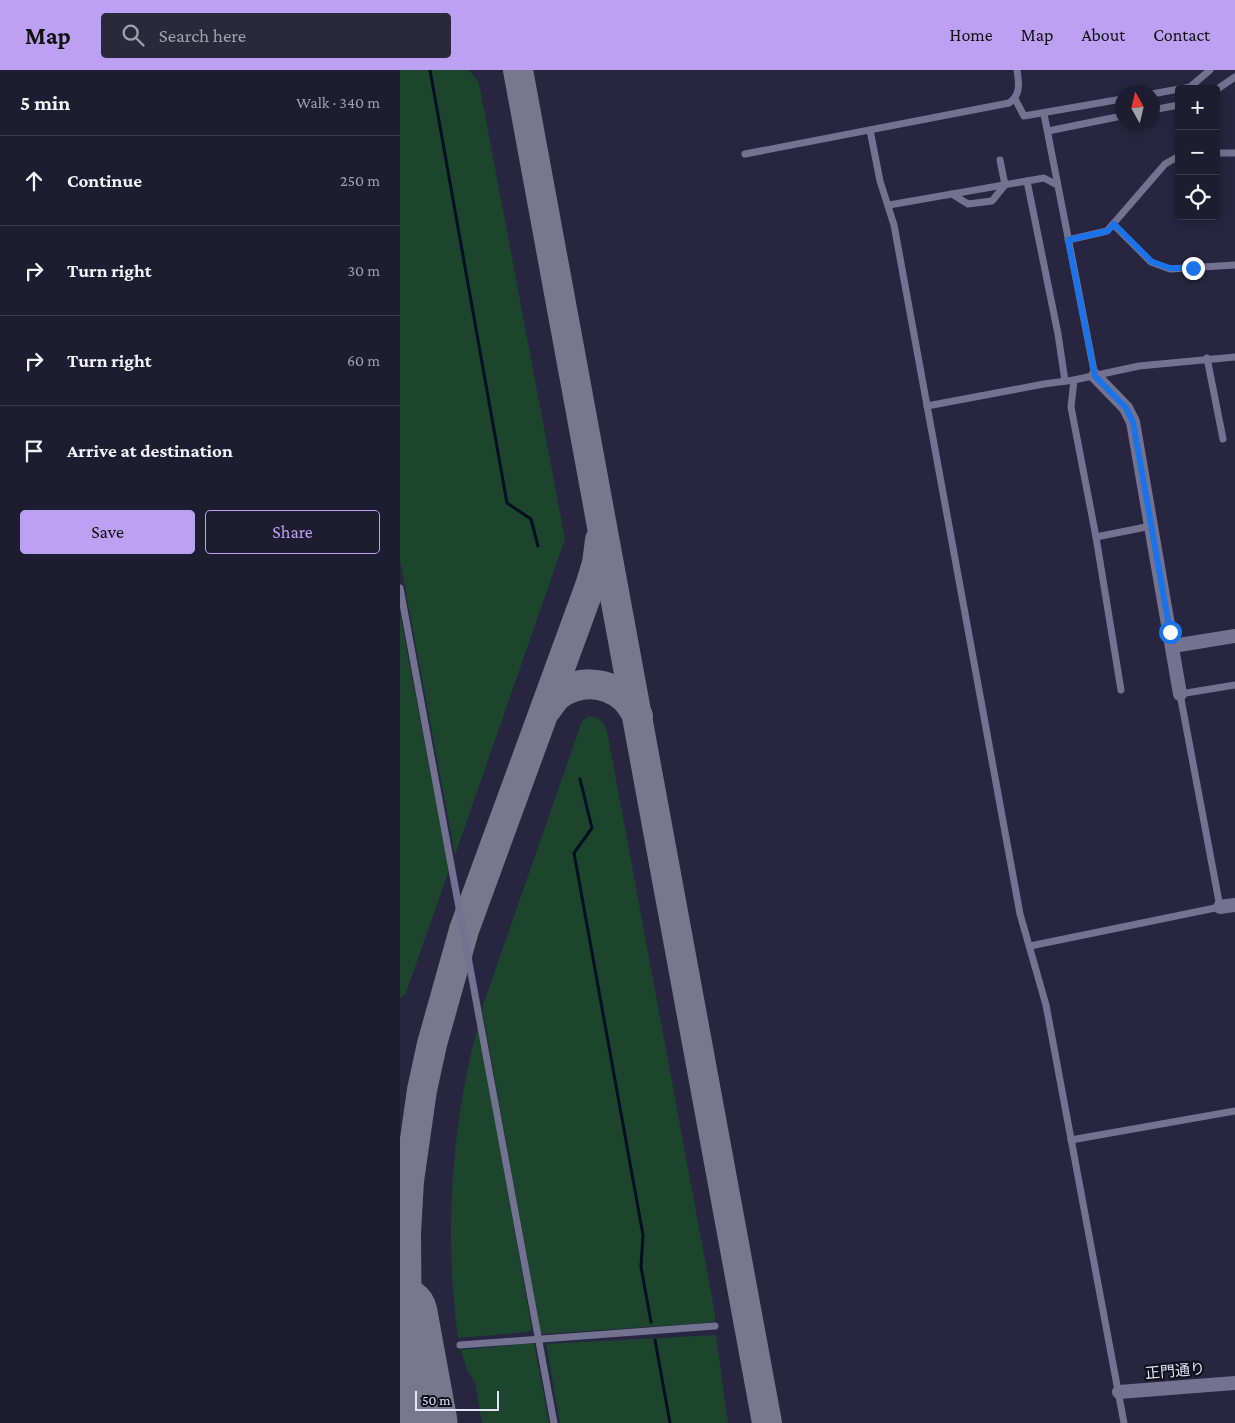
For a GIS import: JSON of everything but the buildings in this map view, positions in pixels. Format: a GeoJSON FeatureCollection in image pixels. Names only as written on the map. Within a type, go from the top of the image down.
{"type":"FeatureCollection","features":[{"type":"Feature","properties":{"kind":"street"},"geometry":{"type":"LineString","coordinates":[[1095,376],[1126,408],[1133,422],[1180,694]]}},
{"type":"Feature","properties":{"kind":"street"},"geometry":{"type":"LineString","coordinates":[[1173,646],[1235,636]]}},
{"type":"Feature","properties":{"kind":"street"},"geometry":{"type":"LineString","coordinates":[[1220,907],[1235,905]]}},
{"type":"Feature","properties":{"kind":"street","name":"正門通り"},"geometry":{"type":"LineString","coordinates":[[1119,1392],[1235,1383]]}},
{"type":"Feature","properties":{"kind":"lane"},"geometry":{"type":"LineString","coordinates":[[745,154],[1009,103],[1018,94],[1016,70]]}},
{"type":"Feature","properties":{"kind":"lane"},"geometry":{"type":"LineString","coordinates":[[1192,85],[1210,70]]}},
{"type":"Feature","properties":{"kind":"lane"},"geometry":{"type":"LineString","coordinates":[[1220,87],[1235,77]]}},
{"type":"Feature","properties":{"kind":"lane"},"geometry":{"type":"LineString","coordinates":[[1160,93],[1175,90]]}},
{"type":"Feature","properties":{"kind":"lane"},"geometry":{"type":"LineString","coordinates":[[1015,99],[1024,116],[1115,101]]}},
{"type":"Feature","properties":{"kind":"lane"},"geometry":{"type":"LineString","coordinates":[[1160,109],[1175,106]]}},
{"type":"Feature","properties":{"kind":"lane"},"geometry":{"type":"LineString","coordinates":[[1044,114],[1095,376]]}},
{"type":"Feature","properties":{"kind":"lane"},"geometry":{"type":"LineString","coordinates":[[1048,132],[1115,118]]}},
{"type":"Feature","properties":{"kind":"lane"},"geometry":{"type":"LineString","coordinates":[[870,130],[880,181],[894,225],[1020,914],[1046,1005],[1124,1423]]}},
{"type":"Feature","properties":{"kind":"lane"},"geometry":{"type":"LineString","coordinates":[[1220,153],[1235,153]]}},
{"type":"Feature","properties":{"kind":"lane"},"geometry":{"type":"LineString","coordinates":[[1068,240],[1108,231],[1165,164],[1175,158]]}},
{"type":"Feature","properties":{"kind":"lane"},"geometry":{"type":"LineString","coordinates":[[1000,160],[1005,185]]}},
{"type":"Feature","properties":{"kind":"lane"},"geometry":{"type":"LineString","coordinates":[[889,205],[1044,178],[1058,185]]}},
{"type":"Feature","properties":{"kind":"lane"},"geometry":{"type":"LineString","coordinates":[[1027,181],[1058,334],[1065,381]]}},
{"type":"Feature","properties":{"kind":"lane"},"geometry":{"type":"LineString","coordinates":[[952,194],[968,204],[992,201],[1005,185]]}},
{"type":"Feature","properties":{"kind":"lane"},"geometry":{"type":"LineString","coordinates":[[1114,224],[1152,262],[1170,268],[1235,265]]}},
{"type":"Feature","properties":{"kind":"lane"},"geometry":{"type":"LineString","coordinates":[[927,406],[1074,380],[1139,366],[1207,358],[1235,357]]}},
{"type":"Feature","properties":{"kind":"lane"},"geometry":{"type":"LineString","coordinates":[[1207,358],[1223,439]]}},
{"type":"Feature","properties":{"kind":"lane"},"geometry":{"type":"LineString","coordinates":[[1074,380],[1071,407],[1096,537],[1121,690]]}},
{"type":"Feature","properties":{"kind":"lane"},"geometry":{"type":"LineString","coordinates":[[1096,537],[1151,526]]}},
{"type":"Feature","properties":{"kind":"lane"},"geometry":{"type":"LineString","coordinates":[[400,588],[554,1423]]}},
{"type":"Feature","properties":{"kind":"lane"},"geometry":{"type":"LineString","coordinates":[[1030,946],[1220,907],[1180,694],[1235,685]]}},
{"type":"Feature","properties":{"kind":"lane"},"geometry":{"type":"LineString","coordinates":[[1071,1140],[1235,1111]]}},
{"type":"Feature","properties":{"kind":"lane"},"geometry":{"type":"LineString","coordinates":[[460,1345],[715,1326]]}},
{"type":"Feature","properties":{"kind":"green space"},"geometry":{"type":"Polygon","coordinates":[[[400,70],[469,70],[479,83],[565,539],[455,855],[400,561],[400,70]]]}},
{"type":"Feature","properties":{"kind":"green space"},"geometry":{"type":"Polygon","coordinates":[[[400,615],[449,870],[406,993],[400,998],[400,615]]]}},
{"type":"Feature","properties":{"kind":"green space"},"geometry":{"type":"Polygon","coordinates":[[[589,716],[601,720],[607,731],[715,1321],[541,1334],[482,1008],[582,721],[589,716]]]}},
{"type":"Feature","properties":{"kind":"green space"},"geometry":{"type":"Polygon","coordinates":[[[478,1025],[532,1329],[528,1332],[458,1338],[451,1259],[453,1180],[462,1102],[478,1025]]]}},
{"type":"Feature","properties":{"kind":"green space"},"geometry":{"type":"Polygon","coordinates":[[[716,1335],[728,1423],[560,1423],[546,1344],[716,1335]]]}},
{"type":"Feature","properties":{"kind":"green space"},"geometry":{"type":"Polygon","coordinates":[[[534,1343],[549,1423],[482,1423],[475,1382],[467,1370],[461,1350],[534,1343]]]}},
{"type":"Feature","properties":{"kind":"waterway"},"geometry":{"type":"LineString","coordinates":[[430,70],[507,503],[531,519],[538,546]]}},
{"type":"Feature","properties":{"kind":"waterway"},"geometry":{"type":"LineString","coordinates":[[580,779],[592,828],[574,853],[643,1235],[641,1267],[651,1322]]}},
{"type":"Feature","properties":{"kind":"waterway"},"geometry":{"type":"LineString","coordinates":[[655,1340],[670,1423]]}},
{"type":"Feature","properties":{"kind":"taxiway"},"geometry":{"type":"LineString","coordinates":[[518,70],[767,1423]]}},
{"type":"Feature","properties":{"kind":"taxiway"},"geometry":{"type":"LineString","coordinates":[[407,1350],[406,1233],[409,1181],[422,1090],[432,1044],[464,930],[590,586],[597,563],[600,540]]}},
{"type":"Feature","properties":{"kind":"taxiway"},"geometry":{"type":"LineString","coordinates":[[546,710],[556,697],[566,690],[591,684],[608,688],[624,697],[638,716]]}},
{"type":"Feature","properties":{"kind":"runway"},"geometry":{"type":"LineString","coordinates":[[400,1314],[420,1423]]}},
{"type":"Feature","properties":{"kind":"route"},"geometry":{"type":"LineString","coordinates":[[1170,632],[1133,422],[1126,408],[1095,376],[1068,240],[1108,231],[1114,224],[1152,262],[1170,268],[1193,268]]}}]}
